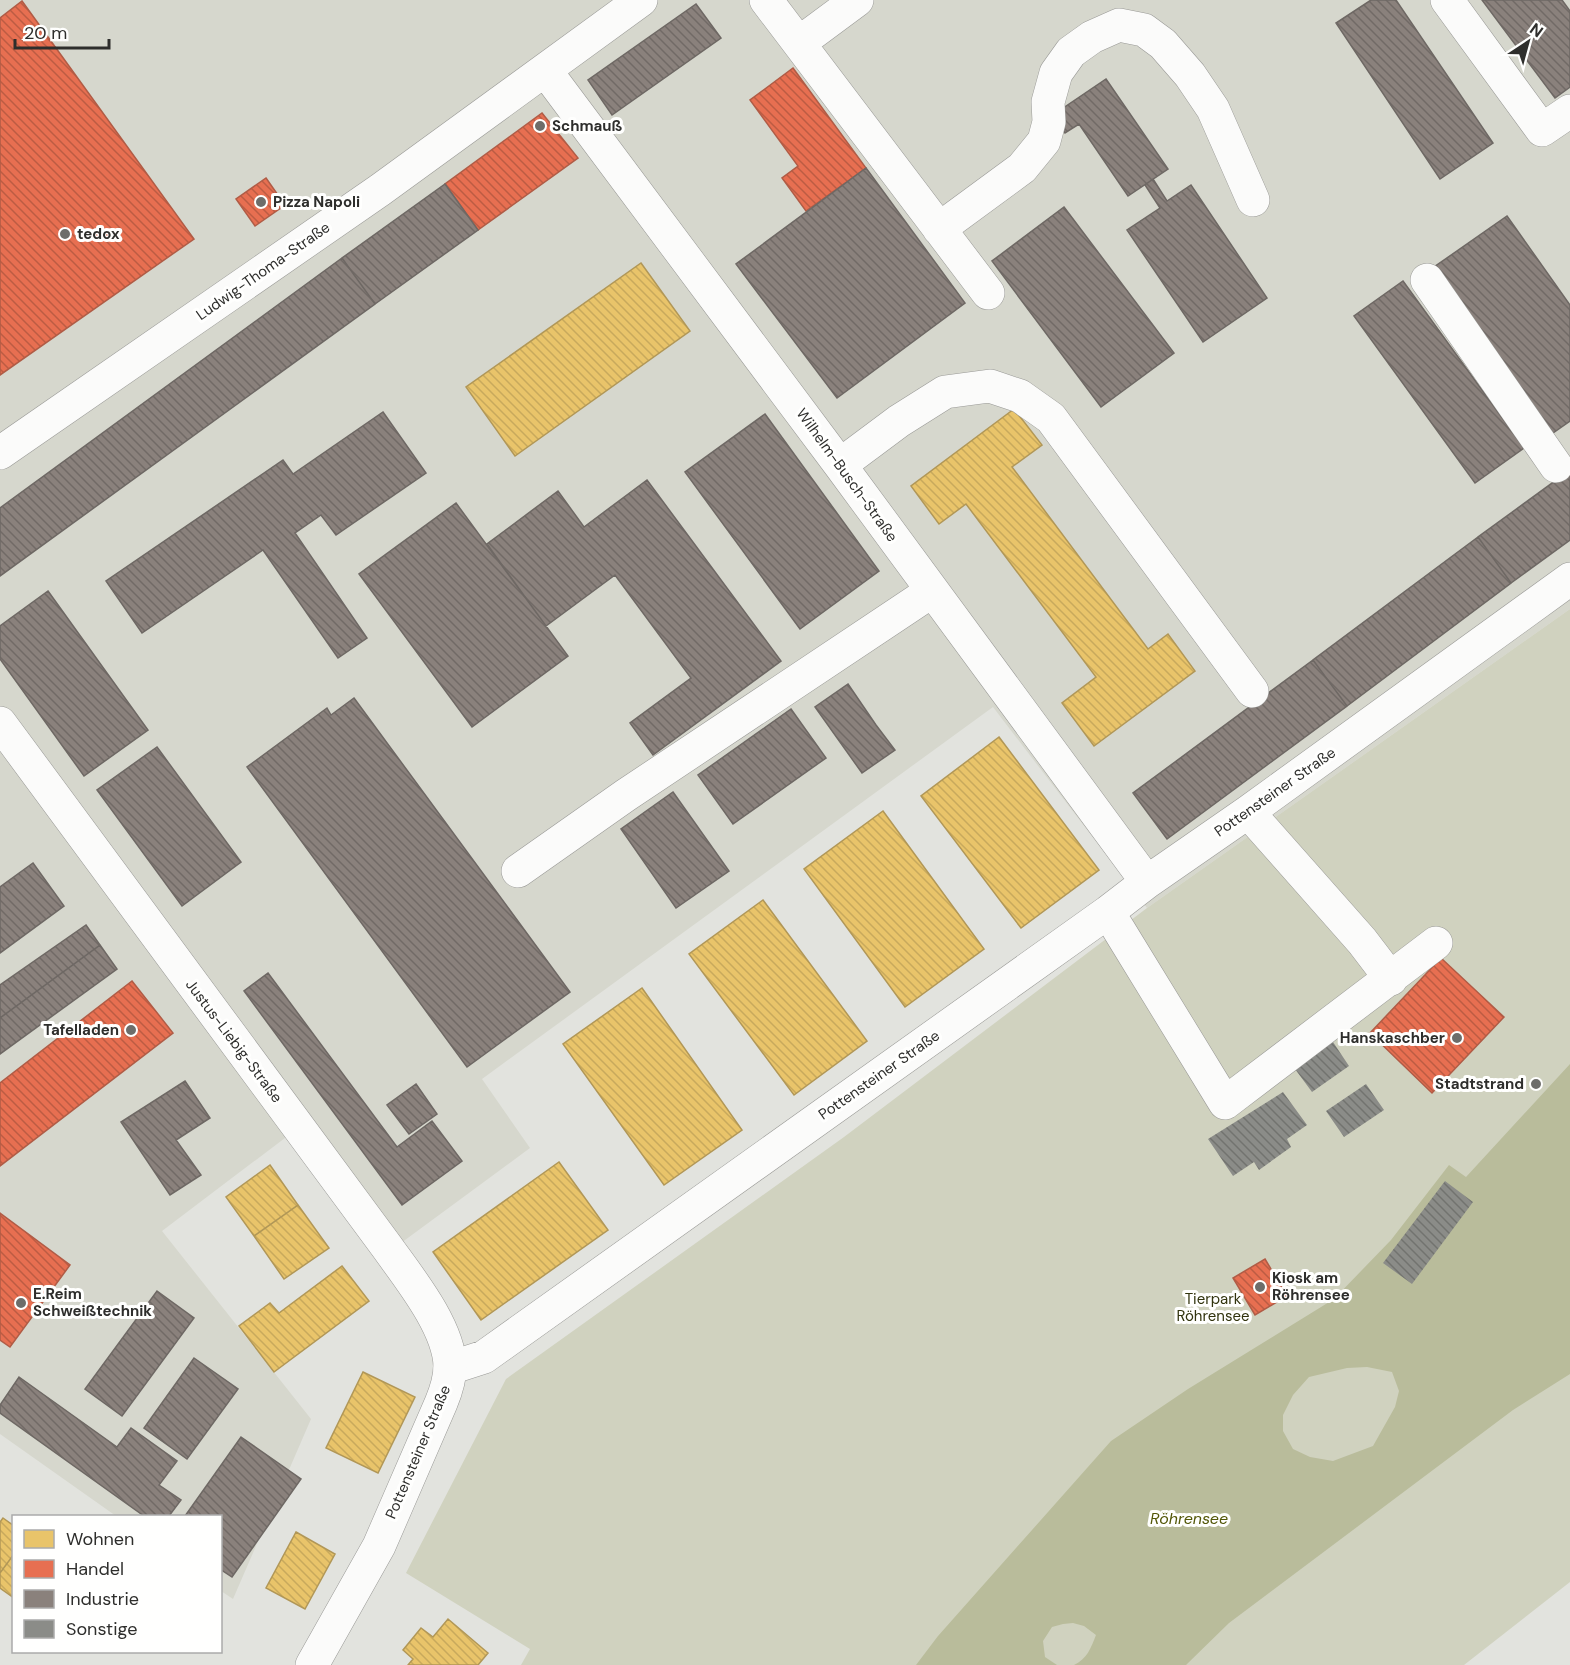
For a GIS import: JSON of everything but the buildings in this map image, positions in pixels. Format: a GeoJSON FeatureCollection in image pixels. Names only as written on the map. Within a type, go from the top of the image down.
{"type":"FeatureCollection","features":[{"type":"Feature","properties":{"kind":"street","name":"Ludwig-Thoma-Straße"},"geometry":{"type":"LineString","coordinates":[[0,453],[380,190],[641,0]]}},
{"type":"Feature","properties":{"kind":"street"},"geometry":{"type":"LineString","coordinates":[[766,0],[987,293]]}},
{"type":"Feature","properties":{"kind":"street"},"geometry":{"type":"LineString","coordinates":[[798,43],[857,0]]}},
{"type":"Feature","properties":{"kind":"street"},"geometry":{"type":"LineString","coordinates":[[1447,0],[1542,130],[1570,111]]}},
{"type":"Feature","properties":{"kind":"street"},"geometry":{"type":"LineString","coordinates":[[939,230],[1022,168],[1044,141],[1049,122],[1048,102],[1056,73],[1071,52],[1092,37],[1119,25],[1144,30],[1163,44],[1190,75],[1213,109],[1253,200]]}},
{"type":"Feature","properties":{"kind":"street","name":"Wilhelm-Busch-Straße"},"geometry":{"type":"LineString","coordinates":[[545,70],[1147,882]]}},
{"type":"Feature","properties":{"kind":"street"},"geometry":{"type":"LineString","coordinates":[[1427,280],[1556,466]]}},
{"type":"Feature","properties":{"kind":"street"},"geometry":{"type":"LineString","coordinates":[[840,465],[898,421],[945,392],[990,386],[1020,396],[1051,418],[1252,691]]}},
{"type":"Feature","properties":{"kind":"street","name":"Pottensteiner Straße"},"geometry":{"type":"LineString","coordinates":[[312,1665],[379,1546],[441,1403],[448,1384],[450,1368],[484,1357],[1248,812],[1570,579]]}},
{"type":"Feature","properties":{"kind":"street"},"geometry":{"type":"LineString","coordinates":[[518,871],[626,795],[932,591]]}},
{"type":"Feature","properties":{"kind":"street","name":"Justus-Liebig-Straße"},"geometry":{"type":"LineString","coordinates":[[0,723],[398,1263],[435,1319],[449,1355],[450,1368]]}},
{"type":"Feature","properties":{"kind":"street"},"geometry":{"type":"LineString","coordinates":[[1248,812],[1362,941],[1391,979]]}},
{"type":"Feature","properties":{"kind":"street"},"geometry":{"type":"LineString","coordinates":[[1108,912],[1225,1103],[1436,943]]}},
{"type":"Feature","properties":{"kind":"shaded area"},"geometry":{"type":"Polygon","coordinates":[[[0,0],[1570,0],[1570,609],[1147,908],[993,707],[482,1079],[530,1148],[401,1243],[310,1119],[162,1231],[311,1419],[233,1599],[222,1592],[222,1515],[115,1515],[0,1434],[0,0]]]}},
{"type":"Feature","properties":{"kind":"green space","name":"Tierpark Röhrensee"},"geometry":{"type":"Polygon","coordinates":[[[1570,609],[1570,1582],[1464,1665],[521,1665],[530,1649],[406,1573],[506,1379],[844,1137],[1147,908],[1570,609]]]}},
{"type":"Feature","properties":{"kind":"water","name":"Röhrensee"},"geometry":{"type":"Polygon","coordinates":[[[1570,1064],[1570,1374],[1513,1410],[1229,1623],[1186,1665],[1074,1665],[1085,1656],[1096,1635],[1084,1626],[1073,1623],[1052,1627],[1043,1641],[1045,1657],[1057,1665],[916,1665],[938,1636],[1111,1441],[1188,1389],[1334,1299],[1391,1240],[1449,1165],[1466,1177],[1570,1064]],[[1367,1367],[1347,1368],[1309,1377],[1293,1395],[1283,1415],[1283,1431],[1293,1449],[1310,1457],[1333,1461],[1373,1446],[1395,1407],[1399,1391],[1392,1372],[1367,1367]]]}},
{"type":"Feature","properties":{"kind":"place","name":"Schmauß"},"geometry":{"type":"Point","coordinates":[540,126]}},
{"type":"Feature","properties":{"kind":"place","name":"Pizza Napoli"},"geometry":{"type":"Point","coordinates":[261,202]}},
{"type":"Feature","properties":{"kind":"place","name":"tedox"},"geometry":{"type":"Point","coordinates":[65,234]}},
{"type":"Feature","properties":{"kind":"place","name":"Tafelladen"},"geometry":{"type":"Point","coordinates":[131,1030]}},
{"type":"Feature","properties":{"kind":"place","name":"Hanskaschber"},"geometry":{"type":"Point","coordinates":[1457,1038]}},
{"type":"Feature","properties":{"kind":"place","name":"Stadtstrand"},"geometry":{"type":"Point","coordinates":[1536,1084]}},
{"type":"Feature","properties":{"kind":"place","name":"Kiosk am Röhrensee"},"geometry":{"type":"Point","coordinates":[1260,1287]}},
{"type":"Feature","properties":{"kind":"place","name":"E.Reim Schweißtechnik"},"geometry":{"type":"Point","coordinates":[21,1303]}}]}
